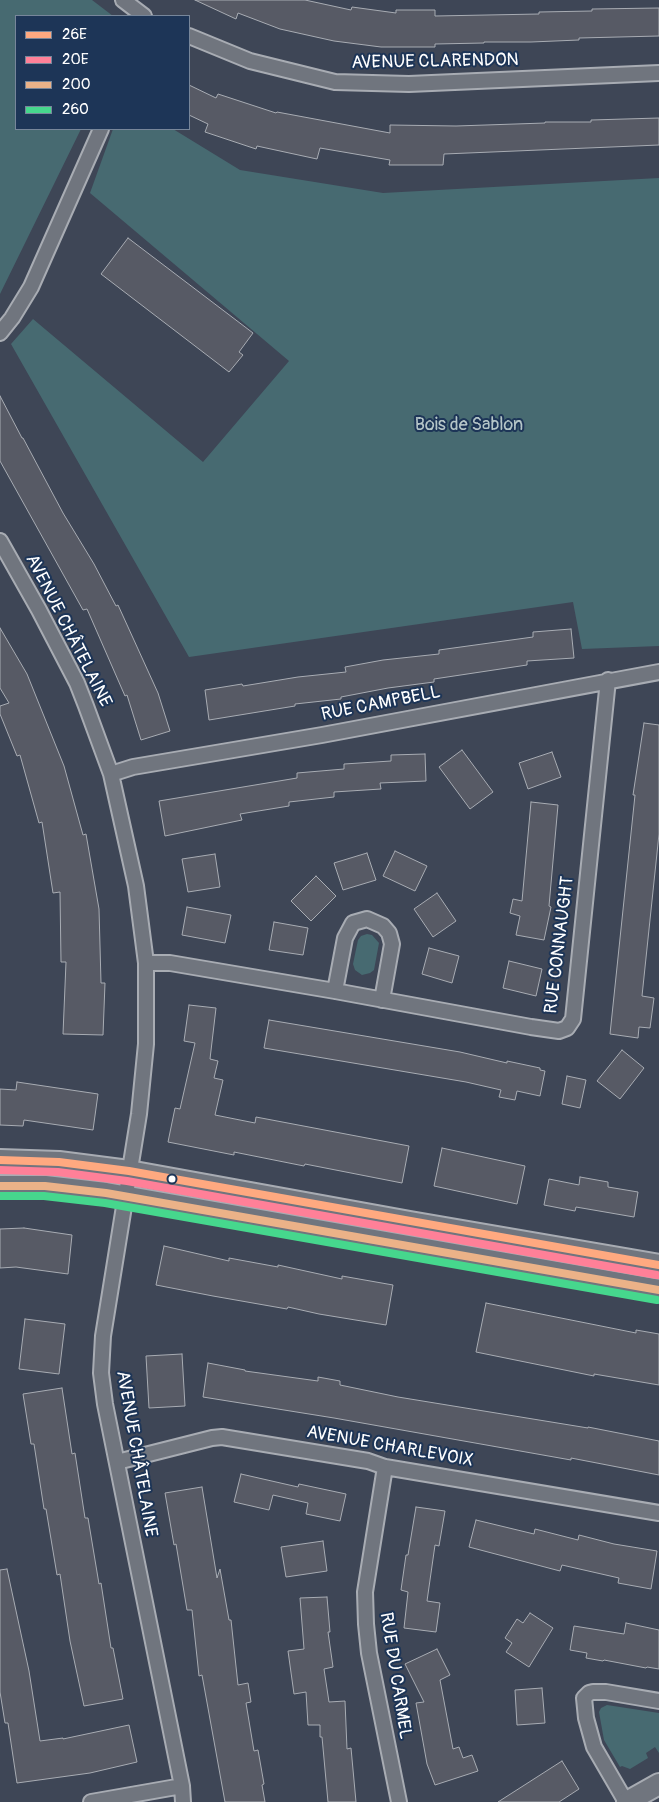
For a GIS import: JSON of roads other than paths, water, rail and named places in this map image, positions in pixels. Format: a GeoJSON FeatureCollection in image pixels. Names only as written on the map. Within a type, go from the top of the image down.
{"type":"FeatureCollection","features":[{"type":"Feature","properties":{"kind":"street"},"geometry":{"type":"LineString","coordinates":[[123,0],[143,15]]}},
{"type":"Feature","properties":{"kind":"street","name":"AVENUE CLARENDON"},"geometry":{"type":"LineString","coordinates":[[190,36],[250,61],[335,82],[409,84],[659,73]]}},
{"type":"Feature","properties":{"kind":"street"},"geometry":{"type":"LineString","coordinates":[[0,333],[12,318],[30,287],[101,130]]}},
{"type":"Feature","properties":{"kind":"street","name":"AVENUE CHÂTELAINE"},"geometry":{"type":"LineString","coordinates":[[0,541],[77,682],[111,774],[136,886],[146,963],[146,1044],[141,1093],[105,1318],[101,1357],[103,1389],[182,1786],[183,1802]]}},
{"type":"Feature","properties":{"kind":"street","name":"RUE CAMPBELL"},"geometry":{"type":"LineString","coordinates":[[111,774],[133,767],[322,735],[608,680],[659,672]]}},
{"type":"Feature","properties":{"kind":"street","name":"RUE CONNAUGHT"},"geometry":{"type":"LineString","coordinates":[[146,963],[170,963],[531,1027],[558,1031],[567,1028],[573,1019],[608,680]]}},
{"type":"Feature","properties":{"kind":"street"},"geometry":{"type":"LineString","coordinates":[[335,991],[344,938],[353,923],[368,919],[384,926],[389,933],[392,944],[382,1000]]}},
{"type":"Feature","properties":{"kind":"street"},"geometry":{"type":"LineString","coordinates":[[0,1160],[59,1162],[129,1171],[659,1265]]}},
{"type":"Feature","properties":{"kind":"street"},"geometry":{"type":"LineString","coordinates":[[0,1186],[45,1186],[125,1197],[659,1290]]}},
{"type":"Feature","properties":{"kind":"street","name":"AVENUE CHARLEVOIX"},"geometry":{"type":"LineString","coordinates":[[117,1462],[222,1437],[368,1461],[385,1467],[659,1512]]}},
{"type":"Feature","properties":{"kind":"street","name":"RUE DU CARMEL"},"geometry":{"type":"LineString","coordinates":[[385,1467],[365,1592],[366,1624],[369,1653],[399,1802]]}},
{"type":"Feature","properties":{"kind":"street"},"geometry":{"type":"LineString","coordinates":[[659,1701],[606,1692],[589,1693],[584,1698],[586,1718],[594,1747],[627,1802],[659,1784]]}},
{"type":"Feature","properties":{"kind":"street"},"geometry":{"type":"LineString","coordinates":[[91,1802],[182,1786]]}},
{"type":"Feature","properties":{"kind":"park label","name":"Bois de Sablon"},"geometry":{"type":"Point","coordinates":[469,425]}}]}
